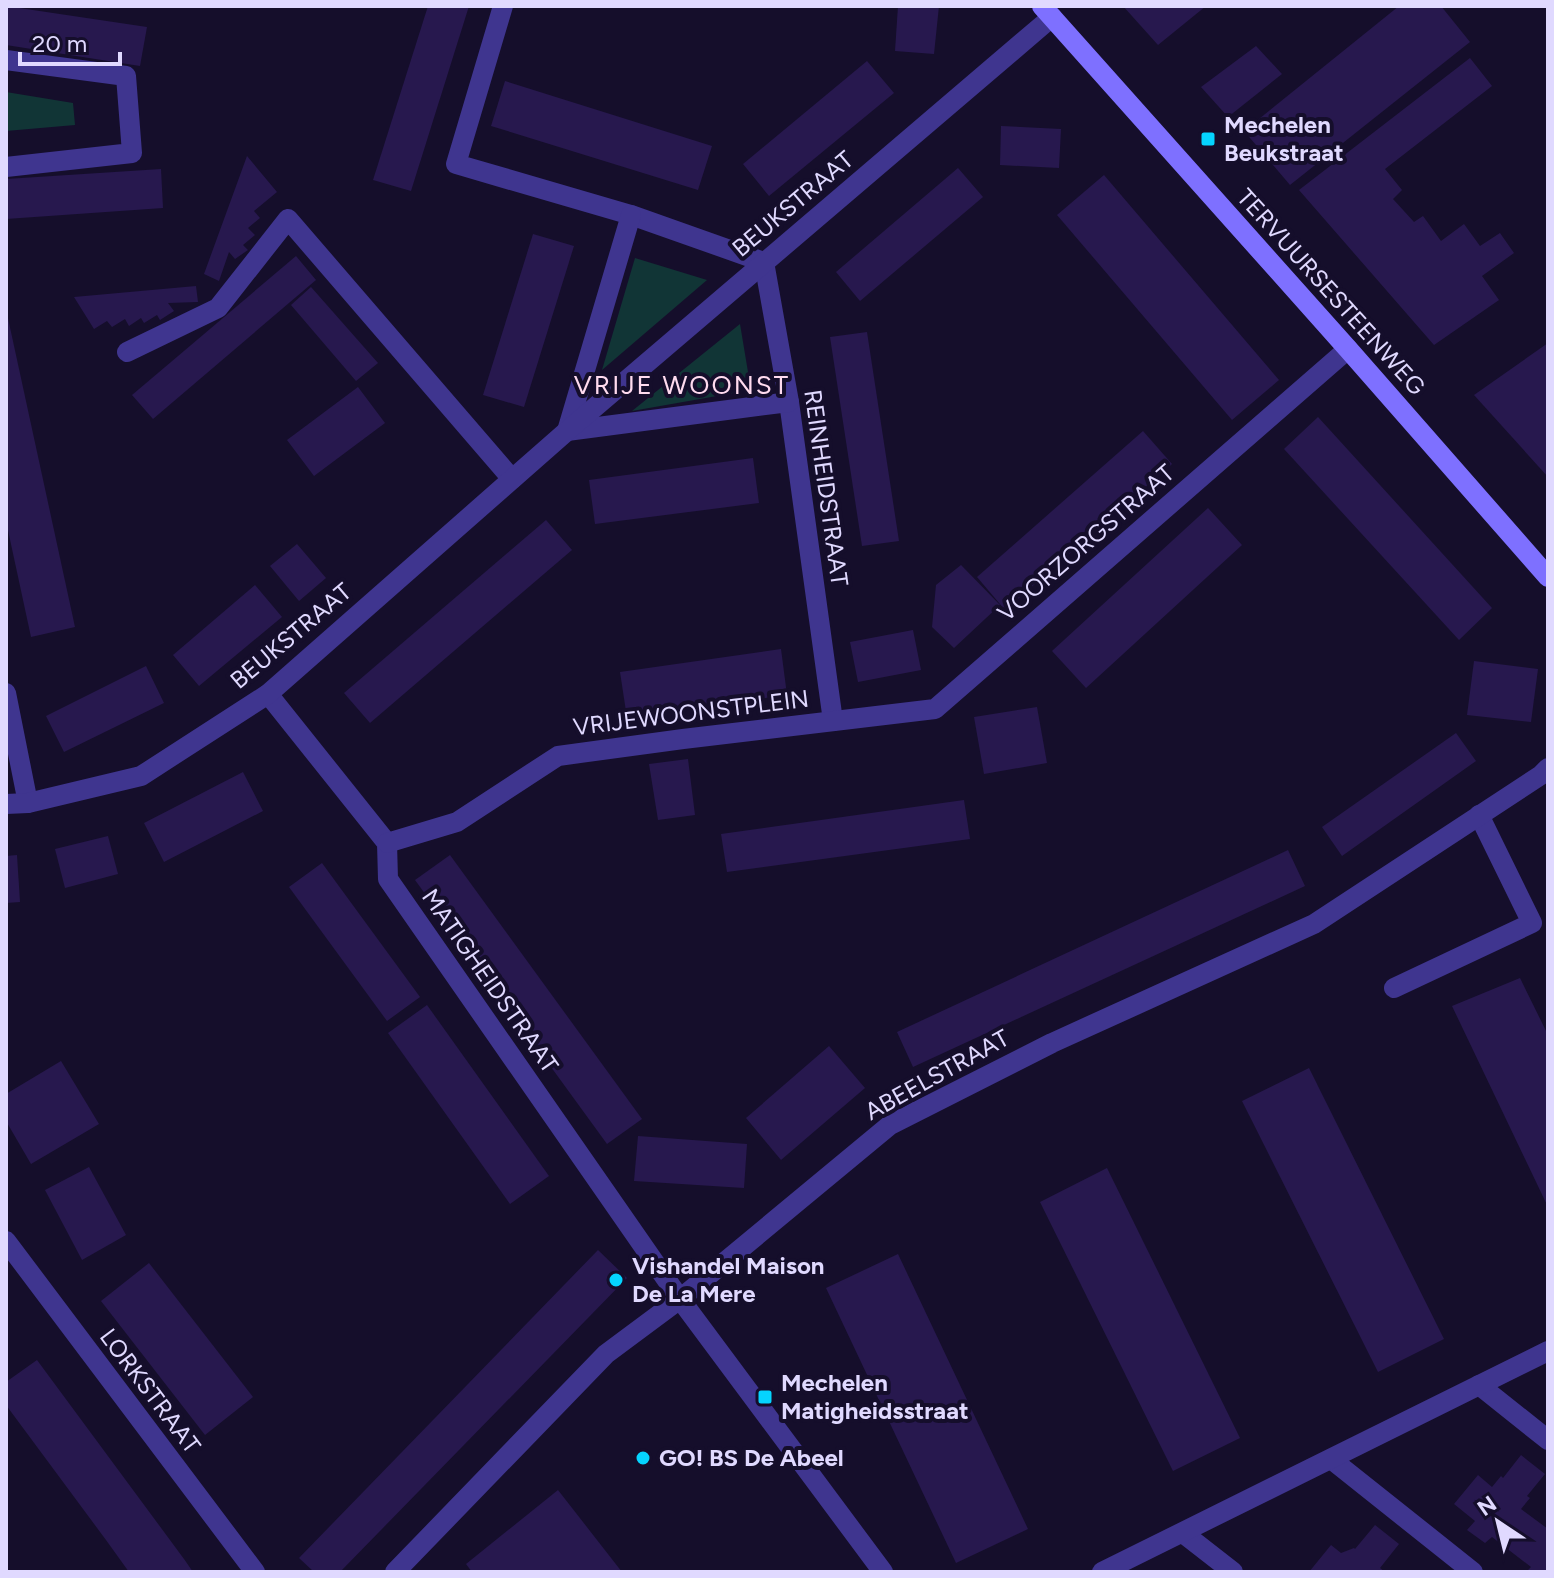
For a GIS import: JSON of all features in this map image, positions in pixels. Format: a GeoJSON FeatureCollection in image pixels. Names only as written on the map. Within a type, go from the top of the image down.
{"type":"FeatureCollection","features":[{"type":"Feature","properties":{"kind":"street"},"geometry":{"type":"LineString","coordinates":[[503,6],[456,164],[631,215],[764,262]]}},
{"type":"Feature","properties":{"kind":"street","name":"BEUKSTRAAT"},"geometry":{"type":"LineString","coordinates":[[6,804],[28,803],[141,776],[268,694],[1047,12]]}},
{"type":"Feature","properties":{"kind":"street","name":"TERVUURSESTEENWEG"},"geometry":{"type":"LineString","coordinates":[[1047,12],[1548,577]]}},
{"type":"Feature","properties":{"kind":"street"},"geometry":{"type":"LineString","coordinates":[[6,60],[126,76],[132,153],[6,167]]}},
{"type":"Feature","properties":{"kind":"street"},"geometry":{"type":"LineString","coordinates":[[631,215],[567,431],[789,402]]}},
{"type":"Feature","properties":{"kind":"street"},"geometry":{"type":"LineString","coordinates":[[127,352],[218,308],[288,219],[512,479]]}},
{"type":"Feature","properties":{"kind":"street","name":"REINHEIDSTRAAT"},"geometry":{"type":"LineString","coordinates":[[764,262],[789,402],[833,721]]}},
{"type":"Feature","properties":{"kind":"street","name":"VOORZORGSTRAAT"},"geometry":{"type":"LineString","coordinates":[[833,721],[935,709],[1348,349]]}},
{"type":"Feature","properties":{"kind":"street"},"geometry":{"type":"LineString","coordinates":[[6,693],[28,803]]}},
{"type":"Feature","properties":{"kind":"street"},"geometry":{"type":"LineString","coordinates":[[268,694],[387,843]]}},
{"type":"Feature","properties":{"kind":"street","name":"VRIJEWOONSTPLEIN"},"geometry":{"type":"LineString","coordinates":[[387,843],[457,822],[558,756],[833,721]]}},
{"type":"Feature","properties":{"kind":"street","name":"ABEELSTRAAT"},"geometry":{"type":"LineString","coordinates":[[395,1572],[606,1354],[680,1299],[890,1125],[1052,1043],[1314,924],[1548,768]]}},
{"type":"Feature","properties":{"kind":"street"},"geometry":{"type":"LineString","coordinates":[[1394,988],[1532,923],[1479,815]]}},
{"type":"Feature","properties":{"kind":"street","name":"MATIGHEIDSTRAAT"},"geometry":{"type":"LineString","coordinates":[[387,843],[388,879],[680,1299],[883,1572]]}},
{"type":"Feature","properties":{"kind":"street","name":"LORKSTRAAT"},"geometry":{"type":"LineString","coordinates":[[6,1241],[255,1572]]}},
{"type":"Feature","properties":{"kind":"street"},"geometry":{"type":"LineString","coordinates":[[1102,1572],[1548,1351]]}},
{"type":"Feature","properties":{"kind":"street"},"geometry":{"type":"LineString","coordinates":[[1479,1385],[1548,1440]]}},
{"type":"Feature","properties":{"kind":"street"},"geometry":{"type":"LineString","coordinates":[[1331,1459],[1473,1572]]}},
{"type":"Feature","properties":{"kind":"street"},"geometry":{"type":"LineString","coordinates":[[1183,1533],[1233,1572]]}},
{"type":"Feature","properties":{"kind":"green space"},"geometry":{"type":"Polygon","coordinates":[[[6,92],[73,103],[75,125],[6,131],[6,92]]]}},
{"type":"Feature","properties":{"kind":"green space"},"geometry":{"type":"Polygon","coordinates":[[[635,258],[707,280],[602,370],[635,258]]]}},
{"type":"Feature","properties":{"kind":"green space"},"geometry":{"type":"Polygon","coordinates":[[[740,324],[751,390],[632,411],[740,324]]]}},
{"type":"Feature","properties":{"kind":"building"},"geometry":{"type":"Polygon","coordinates":[[[6,6],[147,27],[140,66],[6,45],[6,6]]]}},
{"type":"Feature","properties":{"kind":"building"},"geometry":{"type":"Polygon","coordinates":[[[428,6],[469,6],[411,191],[373,180],[428,6]]]}},
{"type":"Feature","properties":{"kind":"building"},"geometry":{"type":"Polygon","coordinates":[[[898,6],[939,6],[934,54],[895,51],[898,6]]]}},
{"type":"Feature","properties":{"kind":"building"},"geometry":{"type":"Polygon","coordinates":[[[1123,6],[1206,6],[1158,45],[1123,6]]]}},
{"type":"Feature","properties":{"kind":"building"},"geometry":{"type":"Polygon","coordinates":[[[1399,6],[1441,6],[1470,42],[1290,185],[1244,131],[1399,6]]]}},
{"type":"Feature","properties":{"kind":"building"},"geometry":{"type":"Polygon","coordinates":[[[1256,46],[1282,74],[1228,117],[1201,87],[1256,46]]]}},
{"type":"Feature","properties":{"kind":"building"},"geometry":{"type":"Polygon","coordinates":[[[1470,58],[1492,86],[1385,169],[1402,190],[1393,199],[1414,222],[1423,216],[1441,241],[1464,224],[1480,246],[1500,233],[1514,253],[1482,276],[1499,300],[1434,345],[1299,190],[1470,58]]]}},
{"type":"Feature","properties":{"kind":"building"},"geometry":{"type":"Polygon","coordinates":[[[867,61],[894,93],[769,196],[743,164],[867,61]]]}},
{"type":"Feature","properties":{"kind":"building"},"geometry":{"type":"Polygon","coordinates":[[[505,81],[712,146],[698,190],[491,126],[505,81]]]}},
{"type":"Feature","properties":{"kind":"building"},"geometry":{"type":"Polygon","coordinates":[[[1001,126],[1061,129],[1059,168],[1000,165],[1001,126]]]}},
{"type":"Feature","properties":{"kind":"building"},"geometry":{"type":"Polygon","coordinates":[[[247,156],[277,192],[254,211],[260,218],[248,228],[255,235],[243,245],[248,250],[235,259],[229,252],[219,281],[204,274],[247,156]]]}},
{"type":"Feature","properties":{"kind":"building"},"geometry":{"type":"Polygon","coordinates":[[[958,168],[983,197],[860,301],[836,272],[958,168]]]}},
{"type":"Feature","properties":{"kind":"building"},"geometry":{"type":"Polygon","coordinates":[[[161,169],[163,208],[6,219],[6,179],[161,169]]]}},
{"type":"Feature","properties":{"kind":"building"},"geometry":{"type":"Polygon","coordinates":[[[1104,175],[1279,380],[1232,420],[1057,215],[1104,175]]]}},
{"type":"Feature","properties":{"kind":"building"},"geometry":{"type":"Polygon","coordinates":[[[533,234],[574,246],[524,407],[483,395],[533,234]]]}},
{"type":"Feature","properties":{"kind":"building"},"geometry":{"type":"Polygon","coordinates":[[[296,256],[316,280],[153,419],[132,395],[296,256]]]}},
{"type":"Feature","properties":{"kind":"building"},"geometry":{"type":"Polygon","coordinates":[[[196,286],[198,302],[168,303],[174,311],[160,320],[157,315],[144,323],[141,318],[129,326],[125,319],[112,327],[107,321],[94,329],[74,297],[196,286]]]}},
{"type":"Feature","properties":{"kind":"building"},"geometry":{"type":"Polygon","coordinates":[[[311,287],[378,363],[356,381],[291,305],[311,287]]]}},
{"type":"Feature","properties":{"kind":"building"},"geometry":{"type":"Polygon","coordinates":[[[6,309],[75,627],[31,637],[6,521],[6,309]]]}},
{"type":"Feature","properties":{"kind":"building"},"geometry":{"type":"Polygon","coordinates":[[[867,332],[899,541],[862,546],[830,337],[867,332]]]}},
{"type":"Feature","properties":{"kind":"building"},"geometry":{"type":"Polygon","coordinates":[[[1548,343],[1548,477],[1474,395],[1548,343]]]}},
{"type":"Feature","properties":{"kind":"building"},"geometry":{"type":"Polygon","coordinates":[[[358,387],[385,423],[314,476],[287,440],[358,387]]]}},
{"type":"Feature","properties":{"kind":"building"},"geometry":{"type":"Polygon","coordinates":[[[1318,417],[1492,608],[1459,640],[1284,449],[1318,417]]]}},
{"type":"Feature","properties":{"kind":"building"},"geometry":{"type":"Polygon","coordinates":[[[1143,431],[1172,464],[1005,610],[977,577],[1143,431]]]}},
{"type":"Feature","properties":{"kind":"building"},"geometry":{"type":"Polygon","coordinates":[[[753,458],[759,503],[595,524],[589,480],[753,458]]]}},
{"type":"Feature","properties":{"kind":"building"},"geometry":{"type":"Polygon","coordinates":[[[1208,508],[1242,545],[1086,688],[1052,651],[1208,508]]]}},
{"type":"Feature","properties":{"kind":"building"},"geometry":{"type":"Polygon","coordinates":[[[546,520],[572,550],[370,723],[344,693],[546,520]]]}},
{"type":"Feature","properties":{"kind":"building"},"geometry":{"type":"Polygon","coordinates":[[[297,544],[326,578],[299,601],[270,566],[297,544]]]}},
{"type":"Feature","properties":{"kind":"building"},"geometry":{"type":"Polygon","coordinates":[[[961,565],[1000,605],[954,648],[932,627],[936,585],[961,565]]]}},
{"type":"Feature","properties":{"kind":"building"},"geometry":{"type":"Polygon","coordinates":[[[255,585],[282,617],[199,686],[173,655],[255,585]]]}},
{"type":"Feature","properties":{"kind":"building"},"geometry":{"type":"Polygon","coordinates":[[[913,630],[921,670],[858,682],[850,642],[913,630]]]}},
{"type":"Feature","properties":{"kind":"building"},"geometry":{"type":"Polygon","coordinates":[[[781,649],[787,695],[627,718],[620,672],[781,649]]]}},
{"type":"Feature","properties":{"kind":"building"},"geometry":{"type":"Polygon","coordinates":[[[1474,661],[1538,669],[1531,722],[1467,715],[1474,661]]]}},
{"type":"Feature","properties":{"kind":"building"},"geometry":{"type":"Polygon","coordinates":[[[146,666],[164,703],[64,752],[46,716],[146,666]]]}},
{"type":"Feature","properties":{"kind":"building"},"geometry":{"type":"Polygon","coordinates":[[[1037,707],[1047,763],[984,774],[974,717],[1037,707]]]}},
{"type":"Feature","properties":{"kind":"building"},"geometry":{"type":"Polygon","coordinates":[[[1456,733],[1476,761],[1342,856],[1322,827],[1456,733]]]}},
{"type":"Feature","properties":{"kind":"building"},"geometry":{"type":"Polygon","coordinates":[[[688,759],[695,815],[658,820],[649,764],[688,759]]]}},
{"type":"Feature","properties":{"kind":"building"},"geometry":{"type":"Polygon","coordinates":[[[243,772],[263,811],[164,862],[144,823],[243,772]]]}},
{"type":"Feature","properties":{"kind":"building"},"geometry":{"type":"Polygon","coordinates":[[[964,800],[970,839],[727,872],[721,834],[964,800]]]}},
{"type":"Feature","properties":{"kind":"building"},"geometry":{"type":"Polygon","coordinates":[[[108,836],[118,874],[65,888],[55,849],[108,836]]]}},
{"type":"Feature","properties":{"kind":"building"},"geometry":{"type":"Polygon","coordinates":[[[1288,850],[1305,886],[913,1067],[897,1032],[1288,850]]]}},
{"type":"Feature","properties":{"kind":"building"},"geometry":{"type":"Polygon","coordinates":[[[17,855],[20,902],[6,903],[6,856],[17,855]]]}},
{"type":"Feature","properties":{"kind":"building"},"geometry":{"type":"Polygon","coordinates":[[[450,855],[642,1119],[607,1144],[415,880],[450,855]]]}},
{"type":"Feature","properties":{"kind":"building"},"geometry":{"type":"Polygon","coordinates":[[[322,863],[420,997],[387,1021],[289,887],[322,863]]]}},
{"type":"Feature","properties":{"kind":"building"},"geometry":{"type":"Polygon","coordinates":[[[1520,978],[1548,1035],[1548,1207],[1452,1006],[1520,978]]]}},
{"type":"Feature","properties":{"kind":"building"},"geometry":{"type":"Polygon","coordinates":[[[427,1005],[549,1176],[510,1204],[388,1033],[427,1005]]]}},
{"type":"Feature","properties":{"kind":"building"},"geometry":{"type":"Polygon","coordinates":[[[829,1046],[865,1088],[781,1160],[746,1118],[829,1046]]]}},
{"type":"Feature","properties":{"kind":"building"},"geometry":{"type":"Polygon","coordinates":[[[61,1061],[99,1124],[31,1164],[6,1121],[6,1094],[61,1061]]]}},
{"type":"Feature","properties":{"kind":"building"},"geometry":{"type":"Polygon","coordinates":[[[1309,1068],[1444,1339],[1378,1372],[1242,1101],[1309,1068]]]}},
{"type":"Feature","properties":{"kind":"building"},"geometry":{"type":"Polygon","coordinates":[[[638,1136],[747,1144],[744,1188],[634,1181],[638,1136]]]}},
{"type":"Feature","properties":{"kind":"building"},"geometry":{"type":"Polygon","coordinates":[[[89,1167],[126,1235],[82,1260],[45,1190],[89,1167]]]}},
{"type":"Feature","properties":{"kind":"building"},"geometry":{"type":"Polygon","coordinates":[[[1107,1168],[1240,1438],[1173,1471],[1040,1202],[1107,1168]]]}},
{"type":"Feature","properties":{"kind":"building"},"geometry":{"type":"Polygon","coordinates":[[[598,1250],[627,1278],[340,1572],[314,1572],[299,1558],[598,1250]]]}},
{"type":"Feature","properties":{"kind":"building"},"geometry":{"type":"Polygon","coordinates":[[[898,1254],[1028,1529],[956,1563],[826,1288],[898,1254]]]}},
{"type":"Feature","properties":{"kind":"building"},"geometry":{"type":"Polygon","coordinates":[[[149,1263],[253,1397],[205,1435],[101,1301],[149,1263]]]}},
{"type":"Feature","properties":{"kind":"building"},"geometry":{"type":"Polygon","coordinates":[[[37,1360],[193,1572],[129,1572],[6,1405],[6,1382],[37,1360]]]}},
{"type":"Feature","properties":{"kind":"building"},"geometry":{"type":"Polygon","coordinates":[[[1521,1455],[1545,1474],[1527,1496],[1530,1498],[1521,1509],[1548,1529],[1548,1572],[1526,1572],[1531,1567],[1492,1537],[1485,1543],[1467,1530],[1475,1521],[1454,1504],[1478,1475],[1492,1487],[1521,1455]]]}},
{"type":"Feature","properties":{"kind":"building"},"geometry":{"type":"Polygon","coordinates":[[[558,1490],[622,1572],[472,1572],[466,1564],[558,1490]]]}},
{"type":"Feature","properties":{"kind":"building"},"geometry":{"type":"Polygon","coordinates":[[[1375,1525],[1399,1544],[1380,1568],[1385,1572],[1309,1572],[1331,1545],[1341,1553],[1355,1549],[1375,1525]]]}},
{"type":"Feature","properties":{"kind":"place","name":"Mechelen Beukstraat"},"geometry":{"type":"Point","coordinates":[1208,139]}},
{"type":"Feature","properties":{"kind":"place","name":"Vishandel Maison De La Mere"},"geometry":{"type":"Point","coordinates":[616,1280]}},
{"type":"Feature","properties":{"kind":"place","name":"Mechelen Matigheidsstraat"},"geometry":{"type":"Point","coordinates":[765,1397]}},
{"type":"Feature","properties":{"kind":"place","name":"GO! BS De Abeel"},"geometry":{"type":"Point","coordinates":[643,1458]}},
{"type":"Feature","properties":{"kind":"district","name":"VRIJE WOONST"},"geometry":{"type":"Point","coordinates":[682,385]}}]}
